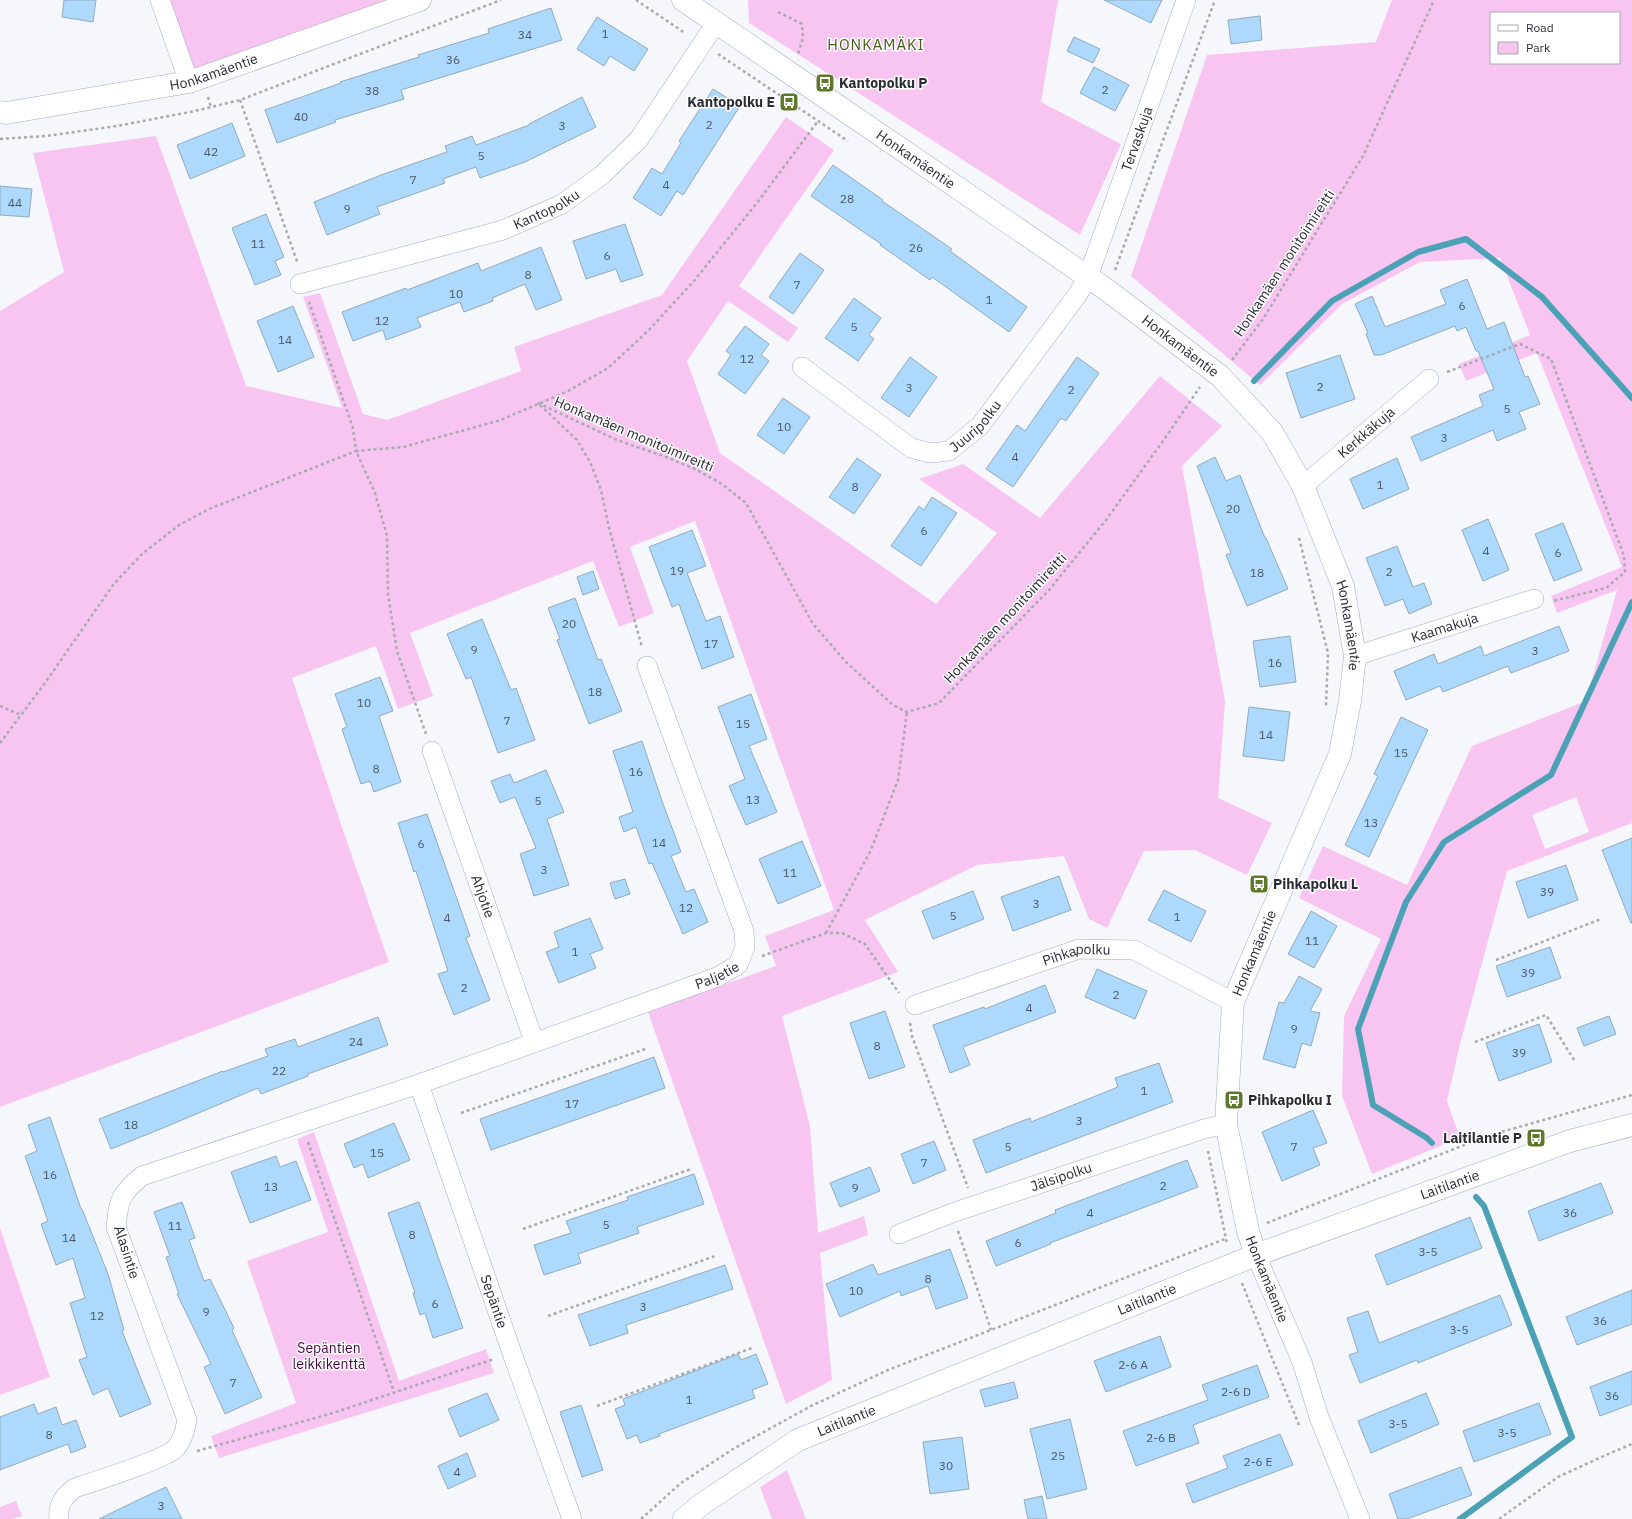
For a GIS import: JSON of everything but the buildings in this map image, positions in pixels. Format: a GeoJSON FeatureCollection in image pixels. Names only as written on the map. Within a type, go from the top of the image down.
{"type":"FeatureCollection","features":[{"type":"Feature","properties":{"kind":"street"},"geometry":{"type":"LineString","coordinates":[[160,0],[189,82]]}},
{"type":"Feature","properties":{"kind":"street","name":"Honkamäentie"},"geometry":{"type":"LineString","coordinates":[[0,112],[6,113],[189,82],[420,0]]}},
{"type":"Feature","properties":{"kind":"street","name":"Honkamäentie"},"geometry":{"type":"LineString","coordinates":[[683,0],[1107,290],[1220,376],[1272,432],[1303,486],[1343,586],[1355,656],[1350,701],[1340,754],[1233,1002],[1226,1124],[1248,1231],[1256,1255],[1302,1362],[1319,1417],[1360,1519]]}},
{"type":"Feature","properties":{"kind":"street","name":"Tervaskuja"},"geometry":{"type":"LineString","coordinates":[[1088,277],[1186,0]]}},
{"type":"Feature","properties":{"kind":"street","name":"Kantopolku"},"geometry":{"type":"LineString","coordinates":[[300,284],[503,230],[562,204],[602,175],[639,139],[716,23]]}},
{"type":"Feature","properties":{"kind":"street","name":"Juuripolku"},"geometry":{"type":"LineString","coordinates":[[802,367],[911,448],[930,453],[949,451],[980,426],[1078,294],[1088,277]]}},
{"type":"Feature","properties":{"kind":"street","name":"Kerkkäkuja"},"geometry":{"type":"LineString","coordinates":[[1303,486],[1429,379]]}},
{"type":"Feature","properties":{"kind":"street","name":"Kaamakuja"},"geometry":{"type":"LineString","coordinates":[[1355,656],[1534,599]]}},
{"type":"Feature","properties":{"kind":"street","name":"Paljetie"},"geometry":{"type":"LineString","coordinates":[[419,1084],[534,1041],[717,977],[738,965],[745,947],[744,931],[648,666]]}},
{"type":"Feature","properties":{"kind":"street","name":"Ahjotie"},"geometry":{"type":"LineString","coordinates":[[432,750],[534,1041]]}},
{"type":"Feature","properties":{"kind":"street","name":"Pihkapolku"},"geometry":{"type":"LineString","coordinates":[[915,1005],[1079,949],[1134,950],[1233,1002]]}},
{"type":"Feature","properties":{"kind":"street","name":"Alasintie"},"geometry":{"type":"LineString","coordinates":[[175,1449],[184,1434],[187,1420],[116,1227],[118,1204],[126,1189],[142,1176],[419,1084]]}},
{"type":"Feature","properties":{"kind":"street","name":"Sepäntie"},"geometry":{"type":"LineString","coordinates":[[419,1084],[512,1353],[572,1519]]}},
{"type":"Feature","properties":{"kind":"street","name":"Jälsipolku"},"geometry":{"type":"LineString","coordinates":[[898,1234],[952,1213],[1204,1129],[1226,1124]]}},
{"type":"Feature","properties":{"kind":"street","name":"Laitilantie"},"geometry":{"type":"LineString","coordinates":[[684,1519],[702,1504],[798,1440],[1256,1255],[1570,1141],[1632,1125]]}},
{"type":"Feature","properties":{"kind":"street"},"geometry":{"type":"LineString","coordinates":[[59,1519],[58,1513],[61,1503],[67,1493],[75,1488],[158,1458],[175,1449]]}},
{"type":"Feature","properties":{"kind":"path"},"geometry":{"type":"LineString","coordinates":[[0,139],[39,136],[117,126],[195,111],[240,100],[501,0]]}},
{"type":"Feature","properties":{"kind":"path"},"geometry":{"type":"LineString","coordinates":[[636,0],[852,144]]}},
{"type":"Feature","properties":{"kind":"path"},"geometry":{"type":"LineString","coordinates":[[1107,290],[1214,0]]}},
{"type":"Feature","properties":{"kind":"path","name":"Honkamäen monitoimireitti"},"geometry":{"type":"LineString","coordinates":[[538,403],[617,440],[695,469],[722,484],[746,503],[795,593],[814,624],[846,662],[892,705],[907,712],[939,703],[1049,590],[1106,520],[1163,441],[1199,387],[1220,376],[1263,319],[1363,156],[1434,0]]}},
{"type":"Feature","properties":{"kind":"path"},"geometry":{"type":"LineString","coordinates":[[778,12],[802,24],[803,38],[799,52],[788,72]]}},
{"type":"Feature","properties":{"kind":"path"},"geometry":{"type":"LineString","coordinates":[[240,100],[297,259],[300,284],[307,294],[350,421],[356,451],[375,493],[387,536],[388,594],[397,651],[432,750]]}},
{"type":"Feature","properties":{"kind":"path"},"geometry":{"type":"LineString","coordinates":[[0,743],[113,585],[142,554],[179,525],[209,509],[356,451],[403,447],[501,420],[568,391],[608,368],[648,331],[693,282],[757,203],[818,121]]}},
{"type":"Feature","properties":{"kind":"path"},"geometry":{"type":"LineString","coordinates":[[1429,379],[1520,344],[1551,359],[1624,556],[1625,572],[1606,588],[1553,602],[1534,599]]}},
{"type":"Feature","properties":{"kind":"path"},"geometry":{"type":"LineString","coordinates":[[1199,387],[1205,392]]}},
{"type":"Feature","properties":{"kind":"path"},"geometry":{"type":"LineString","coordinates":[[538,403],[577,440],[590,462],[601,490],[608,528],[648,666]]}},
{"type":"Feature","properties":{"kind":"path"},"geometry":{"type":"LineString","coordinates":[[1297,530],[1328,653],[1325,714]]}},
{"type":"Feature","properties":{"kind":"path"},"geometry":{"type":"LineString","coordinates":[[0,706],[21,715]]}},
{"type":"Feature","properties":{"kind":"path"},"geometry":{"type":"LineString","coordinates":[[826,933],[870,852],[898,780],[907,712]]}},
{"type":"Feature","properties":{"kind":"path"},"geometry":{"type":"LineString","coordinates":[[1496,960],[1601,919]]}},
{"type":"Feature","properties":{"kind":"path"},"geometry":{"type":"LineString","coordinates":[[738,965],[826,933],[842,933],[865,944],[901,995],[915,1005],[909,1018],[912,1036],[974,1206]]}},
{"type":"Feature","properties":{"kind":"path"},"geometry":{"type":"LineString","coordinates":[[1475,1042],[1546,1015],[1574,1060]]}},
{"type":"Feature","properties":{"kind":"path"},"geometry":{"type":"LineString","coordinates":[[461,1113],[648,1048]]}},
{"type":"Feature","properties":{"kind":"path"},"geometry":{"type":"LineString","coordinates":[[301,1123],[394,1392]]}},
{"type":"Feature","properties":{"kind":"path"},"geometry":{"type":"LineString","coordinates":[[1204,1129],[1225,1239],[1300,1428]]}},
{"type":"Feature","properties":{"kind":"path"},"geometry":{"type":"LineString","coordinates":[[523,1229],[691,1169]]}},
{"type":"Feature","properties":{"kind":"path"},"geometry":{"type":"LineString","coordinates":[[952,1213],[991,1330]]}},
{"type":"Feature","properties":{"kind":"path"},"geometry":{"type":"LineString","coordinates":[[548,1316],[715,1256]]}},
{"type":"Feature","properties":{"kind":"path"},"geometry":{"type":"LineString","coordinates":[[598,1406],[752,1348]]}},
{"type":"Feature","properties":{"kind":"path"},"geometry":{"type":"LineString","coordinates":[[175,1449],[192,1453],[333,1413],[512,1353]]}},
{"type":"Feature","properties":{"kind":"path"},"geometry":{"type":"LineString","coordinates":[[1499,1519],[1558,1477],[1632,1444]]}},
{"type":"Feature","properties":{"kind":"green space"},"geometry":{"type":"Polygon","coordinates":[[[160,0],[387,0],[189,82],[160,0]]]}},
{"type":"Feature","properties":{"kind":"green space"},"geometry":{"type":"Polygon","coordinates":[[[748,0],[1058,0],[1041,102],[1121,144],[1080,235],[749,23],[748,0]]]}},
{"type":"Feature","properties":{"kind":"green space"},"geometry":{"type":"Polygon","coordinates":[[[1392,0],[1632,0],[1632,823],[1507,871],[1460,1044],[1447,1101],[1460,1138],[1372,1174],[1342,1096],[1344,1016],[1381,939],[1299,898],[1323,846],[1407,885],[1472,746],[1586,701],[1617,590],[1557,613],[1551,596],[1622,567],[1537,353],[1466,381],[1459,364],[1530,335],[1500,258],[1420,262],[1342,304],[1260,385],[1131,276],[1207,55],[1376,42],[1392,0]],[[1576,797],[1532,815],[1545,849],[1589,832],[1576,797]]]}},
{"type":"Feature","properties":{"kind":"green space"},"geometry":{"type":"Polygon","coordinates":[[[786,117],[834,150],[739,286],[798,328],[788,342],[728,301],[687,361],[720,453],[936,604],[997,533],[919,479],[963,464],[1040,518],[1160,376],[1222,426],[1182,466],[1225,701],[1218,798],[1272,823],[1247,875],[1195,850],[1144,851],[1107,928],[1089,919],[1064,856],[977,865],[865,920],[898,972],[782,1016],[810,1126],[818,1233],[864,1216],[868,1235],[820,1253],[832,1380],[786,1404],[648,1012],[776,966],[765,936],[834,910],[695,521],[630,547],[654,613],[619,627],[593,561],[410,633],[433,696],[398,709],[376,646],[292,678],[389,962],[0,1107],[0,311],[64,272],[33,153],[156,136],[246,386],[342,408],[303,297],[320,293],[363,414],[387,420],[521,371],[514,347],[662,295],[786,117]]]}},
{"type":"Feature","properties":{"kind":"green space","name":"Sepäntien leikkikenttä"},"geometry":{"type":"Polygon","coordinates":[[[314,1132],[399,1381],[486,1349],[494,1373],[219,1458],[211,1436],[296,1403],[247,1261],[328,1232],[297,1139],[314,1132]]]}},
{"type":"Feature","properties":{"kind":"green space"},"geometry":{"type":"Polygon","coordinates":[[[0,1228],[50,1377],[0,1395],[0,1228]]]}},
{"type":"Feature","properties":{"kind":"green space"},"geometry":{"type":"Polygon","coordinates":[[[787,1470],[806,1519],[772,1519],[760,1487],[787,1470]]]}},
{"type":"Feature","properties":{"kind":"green space"},"geometry":{"type":"Polygon","coordinates":[[[16,1501],[22,1516],[12,1519],[0,1519],[0,1507],[16,1501]]]}},
{"type":"Feature","properties":{"kind":"waterway"},"geometry":{"type":"LineString","coordinates":[[1254,381],[1332,301],[1418,252],[1466,239],[1542,297],[1632,398]]}},
{"type":"Feature","properties":{"kind":"waterway"},"geometry":{"type":"LineString","coordinates":[[1432,1143],[1427,1138],[1373,1105],[1358,1029],[1406,902],[1444,842],[1551,775],[1632,602]]}},
{"type":"Feature","properties":{"kind":"waterway"},"geometry":{"type":"LineString","coordinates":[[1460,1519],[1572,1437],[1484,1206],[1476,1197]]}},
{"type":"Feature","properties":{"kind":"place","name":"Kantopolku P"},"geometry":{"type":"Point","coordinates":[825,83]}},
{"type":"Feature","properties":{"kind":"place","name":"Kantopolku E"},"geometry":{"type":"Point","coordinates":[789,102]}},
{"type":"Feature","properties":{"kind":"place","name":"Pihkapolku L"},"geometry":{"type":"Point","coordinates":[1259,884]}},
{"type":"Feature","properties":{"kind":"place","name":"Pihkapolku I"},"geometry":{"type":"Point","coordinates":[1234,1100]}},
{"type":"Feature","properties":{"kind":"place","name":"Laitilantie P"},"geometry":{"type":"Point","coordinates":[1536,1138]}},
{"type":"Feature","properties":{"kind":"district","name":"HONKAMÄKI"},"geometry":{"type":"Point","coordinates":[876,44]}}]}
